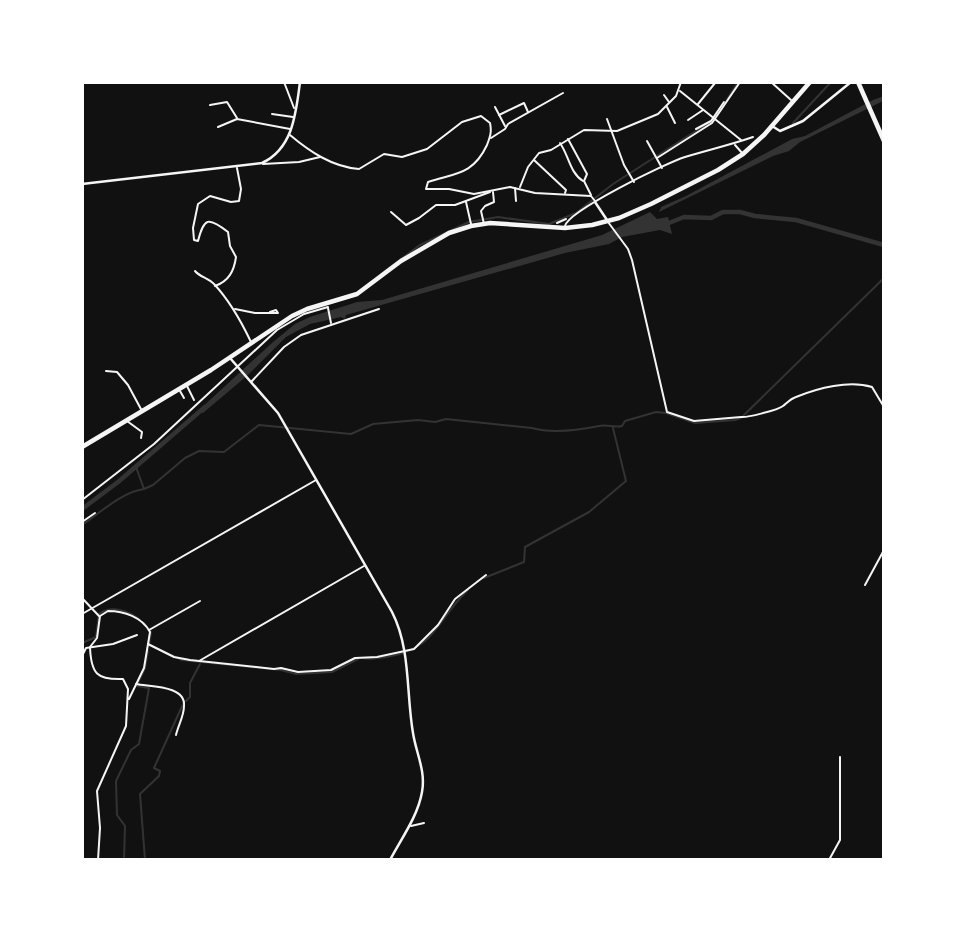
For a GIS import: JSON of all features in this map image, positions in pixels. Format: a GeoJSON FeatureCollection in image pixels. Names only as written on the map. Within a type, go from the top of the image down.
{"type":"FeatureCollection","features":[{"type":"Feature","properties":{"kind":"highway"},"geometry":{"type":"LineString","coordinates":[[82,447],[179,390],[300,312],[328,306],[357,294],[423,247],[449,233],[484,224],[565,228],[608,222],[651,204],[718,170],[743,154],[772,126],[810,82]]}},
{"type":"Feature","properties":{"kind":"highway"},"geometry":{"type":"LineString","coordinates":[[859,82],[884,139]]}},
{"type":"Feature","properties":{"kind":"street"},"geometry":{"type":"LineString","coordinates":[[284,82],[294,108]]}},
{"type":"Feature","properties":{"kind":"street"},"geometry":{"type":"LineString","coordinates":[[82,184],[262,163],[278,154],[289,134],[300,82]]}},
{"type":"Feature","properties":{"kind":"street"},"geometry":{"type":"LineString","coordinates":[[520,189],[533,159],[539,153],[551,150],[588,129],[625,129],[650,118],[670,103],[679,91],[681,82]]}},
{"type":"Feature","properties":{"kind":"street"},"geometry":{"type":"LineString","coordinates":[[656,158],[715,118],[740,82]]}},
{"type":"Feature","properties":{"kind":"street"},"geometry":{"type":"LineString","coordinates":[[771,82],[793,102]]}},
{"type":"Feature","properties":{"kind":"street"},"geometry":{"type":"LineString","coordinates":[[772,126],[780,131],[796,125],[851,82]]}},
{"type":"Feature","properties":{"kind":"street"},"geometry":{"type":"LineString","coordinates":[[697,105],[715,83]]}},
{"type":"Feature","properties":{"kind":"street"},"geometry":{"type":"LineString","coordinates":[[679,91],[742,141]]}},
{"type":"Feature","properties":{"kind":"street"},"geometry":{"type":"LineString","coordinates":[[563,93],[529,111],[490,138],[472,167],[425,186],[430,190],[474,194],[515,188],[591,196]]}},
{"type":"Feature","properties":{"kind":"street"},"geometry":{"type":"LineString","coordinates":[[664,95],[670,103]]}},
{"type":"Feature","properties":{"kind":"street"},"geometry":{"type":"LineString","coordinates":[[210,105],[227,102],[237,119]]}},
{"type":"Feature","properties":{"kind":"street"},"geometry":{"type":"LineString","coordinates":[[695,129],[715,118],[723,102]]}},
{"type":"Feature","properties":{"kind":"street"},"geometry":{"type":"LineString","coordinates":[[499,115],[524,103],[528,113]]}},
{"type":"Feature","properties":{"kind":"street"},"geometry":{"type":"LineString","coordinates":[[495,107],[505,127]]}},
{"type":"Feature","properties":{"kind":"street"},"geometry":{"type":"LineString","coordinates":[[666,107],[675,123]]}},
{"type":"Feature","properties":{"kind":"street"},"geometry":{"type":"LineString","coordinates":[[688,120],[704,110]]}},
{"type":"Feature","properties":{"kind":"street"},"geometry":{"type":"LineString","coordinates":[[272,114],[294,117]]}},
{"type":"Feature","properties":{"kind":"street"},"geometry":{"type":"LineString","coordinates":[[289,134],[306,150],[343,166],[359,169],[384,154],[402,156],[427,149],[462,122],[481,116],[490,123],[490,138]]}},
{"type":"Feature","properties":{"kind":"street"},"geometry":{"type":"LineString","coordinates":[[218,127],[237,119],[291,129]]}},
{"type":"Feature","properties":{"kind":"street"},"geometry":{"type":"LineString","coordinates":[[607,120],[634,181]]}},
{"type":"Feature","properties":{"kind":"street"},"geometry":{"type":"LineString","coordinates":[[558,223],[634,181],[685,157],[753,137]]}},
{"type":"Feature","properties":{"kind":"street"},"geometry":{"type":"LineString","coordinates":[[568,138],[587,174],[584,181]]}},
{"type":"Feature","properties":{"kind":"street"},"geometry":{"type":"LineString","coordinates":[[648,141],[662,168]]}},
{"type":"Feature","properties":{"kind":"street"},"geometry":{"type":"LineString","coordinates":[[560,143],[579,180],[584,181],[632,260],[667,412],[694,421],[748,418],[780,408],[797,396],[842,385],[870,386],[884,407]]}},
{"type":"Feature","properties":{"kind":"street"},"geometry":{"type":"LineString","coordinates":[[735,144],[743,154]]}},
{"type":"Feature","properties":{"kind":"street"},"geometry":{"type":"LineString","coordinates":[[262,163],[266,165],[317,160],[321,156]]}},
{"type":"Feature","properties":{"kind":"street"},"geometry":{"type":"LineString","coordinates":[[533,159],[566,190],[565,195]]}},
{"type":"Feature","properties":{"kind":"street"},"geometry":{"type":"LineString","coordinates":[[215,286],[224,283],[231,275],[236,257],[230,246],[228,232],[214,221],[210,220],[202,225],[198,241],[194,240],[195,218],[198,204],[210,196],[231,202],[239,201],[241,188],[236,167]]}},
{"type":"Feature","properties":{"kind":"street"},"geometry":{"type":"LineString","coordinates":[[515,188],[516,201]]}},
{"type":"Feature","properties":{"kind":"street"},"geometry":{"type":"LineString","coordinates":[[391,212],[405,225],[436,205],[455,205],[493,190]]}},
{"type":"Feature","properties":{"kind":"street"},"geometry":{"type":"LineString","coordinates":[[484,224],[481,211],[494,202],[493,190]]}},
{"type":"Feature","properties":{"kind":"street"},"geometry":{"type":"LineString","coordinates":[[466,201],[471,226]]}},
{"type":"Feature","properties":{"kind":"street"},"geometry":{"type":"LineString","coordinates":[[565,228],[568,219]]}},
{"type":"Feature","properties":{"kind":"street"},"geometry":{"type":"LineString","coordinates":[[195,271],[215,286],[234,309],[252,343]]}},
{"type":"Feature","properties":{"kind":"street"},"geometry":{"type":"LineString","coordinates":[[82,499],[154,444],[283,325],[328,306],[331,324]]}},
{"type":"Feature","properties":{"kind":"street"},"geometry":{"type":"LineString","coordinates":[[234,309],[255,313],[270,312]]}},
{"type":"Feature","properties":{"kind":"street"},"geometry":{"type":"LineString","coordinates":[[250,380],[289,342],[310,330],[379,309]]}},
{"type":"Feature","properties":{"kind":"street"},"geometry":{"type":"LineString","coordinates":[[230,358],[278,413],[398,624],[405,652],[412,725],[423,781],[419,803],[390,860]]}},
{"type":"Feature","properties":{"kind":"street"},"geometry":{"type":"LineString","coordinates":[[106,370],[117,372],[128,385],[142,412]]}},
{"type":"Feature","properties":{"kind":"street"},"geometry":{"type":"LineString","coordinates":[[187,385],[194,400]]}},
{"type":"Feature","properties":{"kind":"street"},"geometry":{"type":"LineString","coordinates":[[179,390],[184,397]]}},
{"type":"Feature","properties":{"kind":"street"},"geometry":{"type":"LineString","coordinates":[[127,421],[142,432],[141,438]]}},
{"type":"Feature","properties":{"kind":"street"},"geometry":{"type":"LineString","coordinates":[[82,614],[317,479]]}},
{"type":"Feature","properties":{"kind":"street"},"geometry":{"type":"LineString","coordinates":[[82,522],[95,513]]}},
{"type":"Feature","properties":{"kind":"street"},"geometry":{"type":"LineString","coordinates":[[865,585],[884,550]]}},
{"type":"Feature","properties":{"kind":"street"},"geometry":{"type":"LineString","coordinates":[[198,661],[366,565]]}},
{"type":"Feature","properties":{"kind":"street"},"geometry":{"type":"LineString","coordinates":[[148,644],[174,657],[198,661],[281,668],[298,673],[331,670],[355,658],[373,658],[405,652],[419,646],[441,622],[456,599],[486,576]]}},
{"type":"Feature","properties":{"kind":"street"},"geometry":{"type":"LineString","coordinates":[[82,598],[100,616]]}},
{"type":"Feature","properties":{"kind":"street"},"geometry":{"type":"LineString","coordinates":[[149,630],[200,601]]}},
{"type":"Feature","properties":{"kind":"street"},"geometry":{"type":"LineString","coordinates":[[100,616],[108,611],[121,612],[133,616],[149,630]]}},
{"type":"Feature","properties":{"kind":"street"},"geometry":{"type":"LineString","coordinates":[[98,860],[100,828],[97,791],[122,739],[129,699],[127,684],[123,679],[109,680],[97,673],[93,663],[90,647],[97,638],[100,616]]}},
{"type":"Feature","properties":{"kind":"street"},"geometry":{"type":"LineString","coordinates":[[129,699],[144,667],[149,630]]}},
{"type":"Feature","properties":{"kind":"street"},"geometry":{"type":"LineString","coordinates":[[82,656],[85,649],[90,647],[113,644],[137,635]]}},
{"type":"Feature","properties":{"kind":"street"},"geometry":{"type":"LineString","coordinates":[[136,684],[173,691],[182,697],[185,705],[176,735]]}},
{"type":"Feature","properties":{"kind":"street"},"geometry":{"type":"LineString","coordinates":[[829,860],[840,840],[840,757]]}},
{"type":"Feature","properties":{"kind":"street"},"geometry":{"type":"LineString","coordinates":[[409,824],[414,826],[424,823]]}},
{"type":"Feature","properties":{"kind":"shaded area"},"geometry":{"type":"Polygon","coordinates":[[[884,96],[881,102],[800,142],[789,151],[773,156],[659,212],[661,207],[792,139],[805,136],[884,96]]]}},
{"type":"Feature","properties":{"kind":"shaded area"},"geometry":{"type":"Polygon","coordinates":[[[650,212],[657,219],[668,217],[672,234],[660,230],[622,237],[609,244],[565,253],[346,315],[345,319],[341,317],[310,324],[286,337],[248,375],[203,413],[199,410],[273,342],[295,324],[310,317],[357,302],[382,300],[602,235],[650,212]]]}},
{"type":"Feature","properties":{"kind":"waterway"},"geometry":{"type":"LineString","coordinates":[[726,101],[738,82]]}},
{"type":"Feature","properties":{"kind":"waterway"},"geometry":{"type":"LineString","coordinates":[[793,123],[831,82]]}},
{"type":"Feature","properties":{"kind":"waterway"},"geometry":{"type":"LineString","coordinates":[[381,274],[420,245],[469,222],[498,217],[549,224],[576,213],[613,184],[713,120]]}},
{"type":"Feature","properties":{"kind":"waterway"},"geometry":{"type":"LineString","coordinates":[[664,225],[684,217],[711,218],[723,212],[740,212],[796,220],[884,245]]}},
{"type":"Feature","properties":{"kind":"waterway"},"geometry":{"type":"LineString","coordinates":[[144,489],[153,485],[185,458],[199,451],[224,452],[259,425],[351,434],[373,424],[418,420],[435,422],[446,419],[549,431],[622,426],[625,421],[656,412],[695,423],[735,420],[741,418],[884,278]]}},
{"type":"Feature","properties":{"kind":"waterway"},"geometry":{"type":"LineString","coordinates":[[82,509],[118,482],[205,407]]}},
{"type":"Feature","properties":{"kind":"waterway"},"geometry":{"type":"LineString","coordinates":[[484,578],[524,562],[525,547],[589,512],[626,481],[613,428]]}},
{"type":"Feature","properties":{"kind":"waterway"},"geometry":{"type":"LineString","coordinates":[[82,525],[120,498],[144,489],[136,467]]}},
{"type":"Feature","properties":{"kind":"waterway"},"geometry":{"type":"LineString","coordinates":[[363,658],[391,656],[418,646],[435,631],[468,590]]}},
{"type":"Feature","properties":{"kind":"waterway"},"geometry":{"type":"LineString","coordinates":[[82,643],[96,637],[99,614],[104,611],[119,610],[140,620]]}},
{"type":"Feature","properties":{"kind":"waterway"},"geometry":{"type":"LineString","coordinates":[[144,623],[151,632],[149,645],[182,660],[281,670],[296,674],[332,672],[358,659]]}},
{"type":"Feature","properties":{"kind":"waterway"},"geometry":{"type":"LineString","coordinates":[[138,683],[145,668],[148,651]]}},
{"type":"Feature","properties":{"kind":"waterway"},"geometry":{"type":"LineString","coordinates":[[186,701],[190,697],[190,683],[200,664]]}},
{"type":"Feature","properties":{"kind":"waterway"},"geometry":{"type":"LineString","coordinates":[[124,860],[125,826],[117,815],[116,781],[131,750],[139,744],[149,688],[137,686]]}},
{"type":"Feature","properties":{"kind":"waterway"},"geometry":{"type":"LineString","coordinates":[[145,860],[140,794],[159,776],[160,771],[154,768],[183,704]]}}]}
